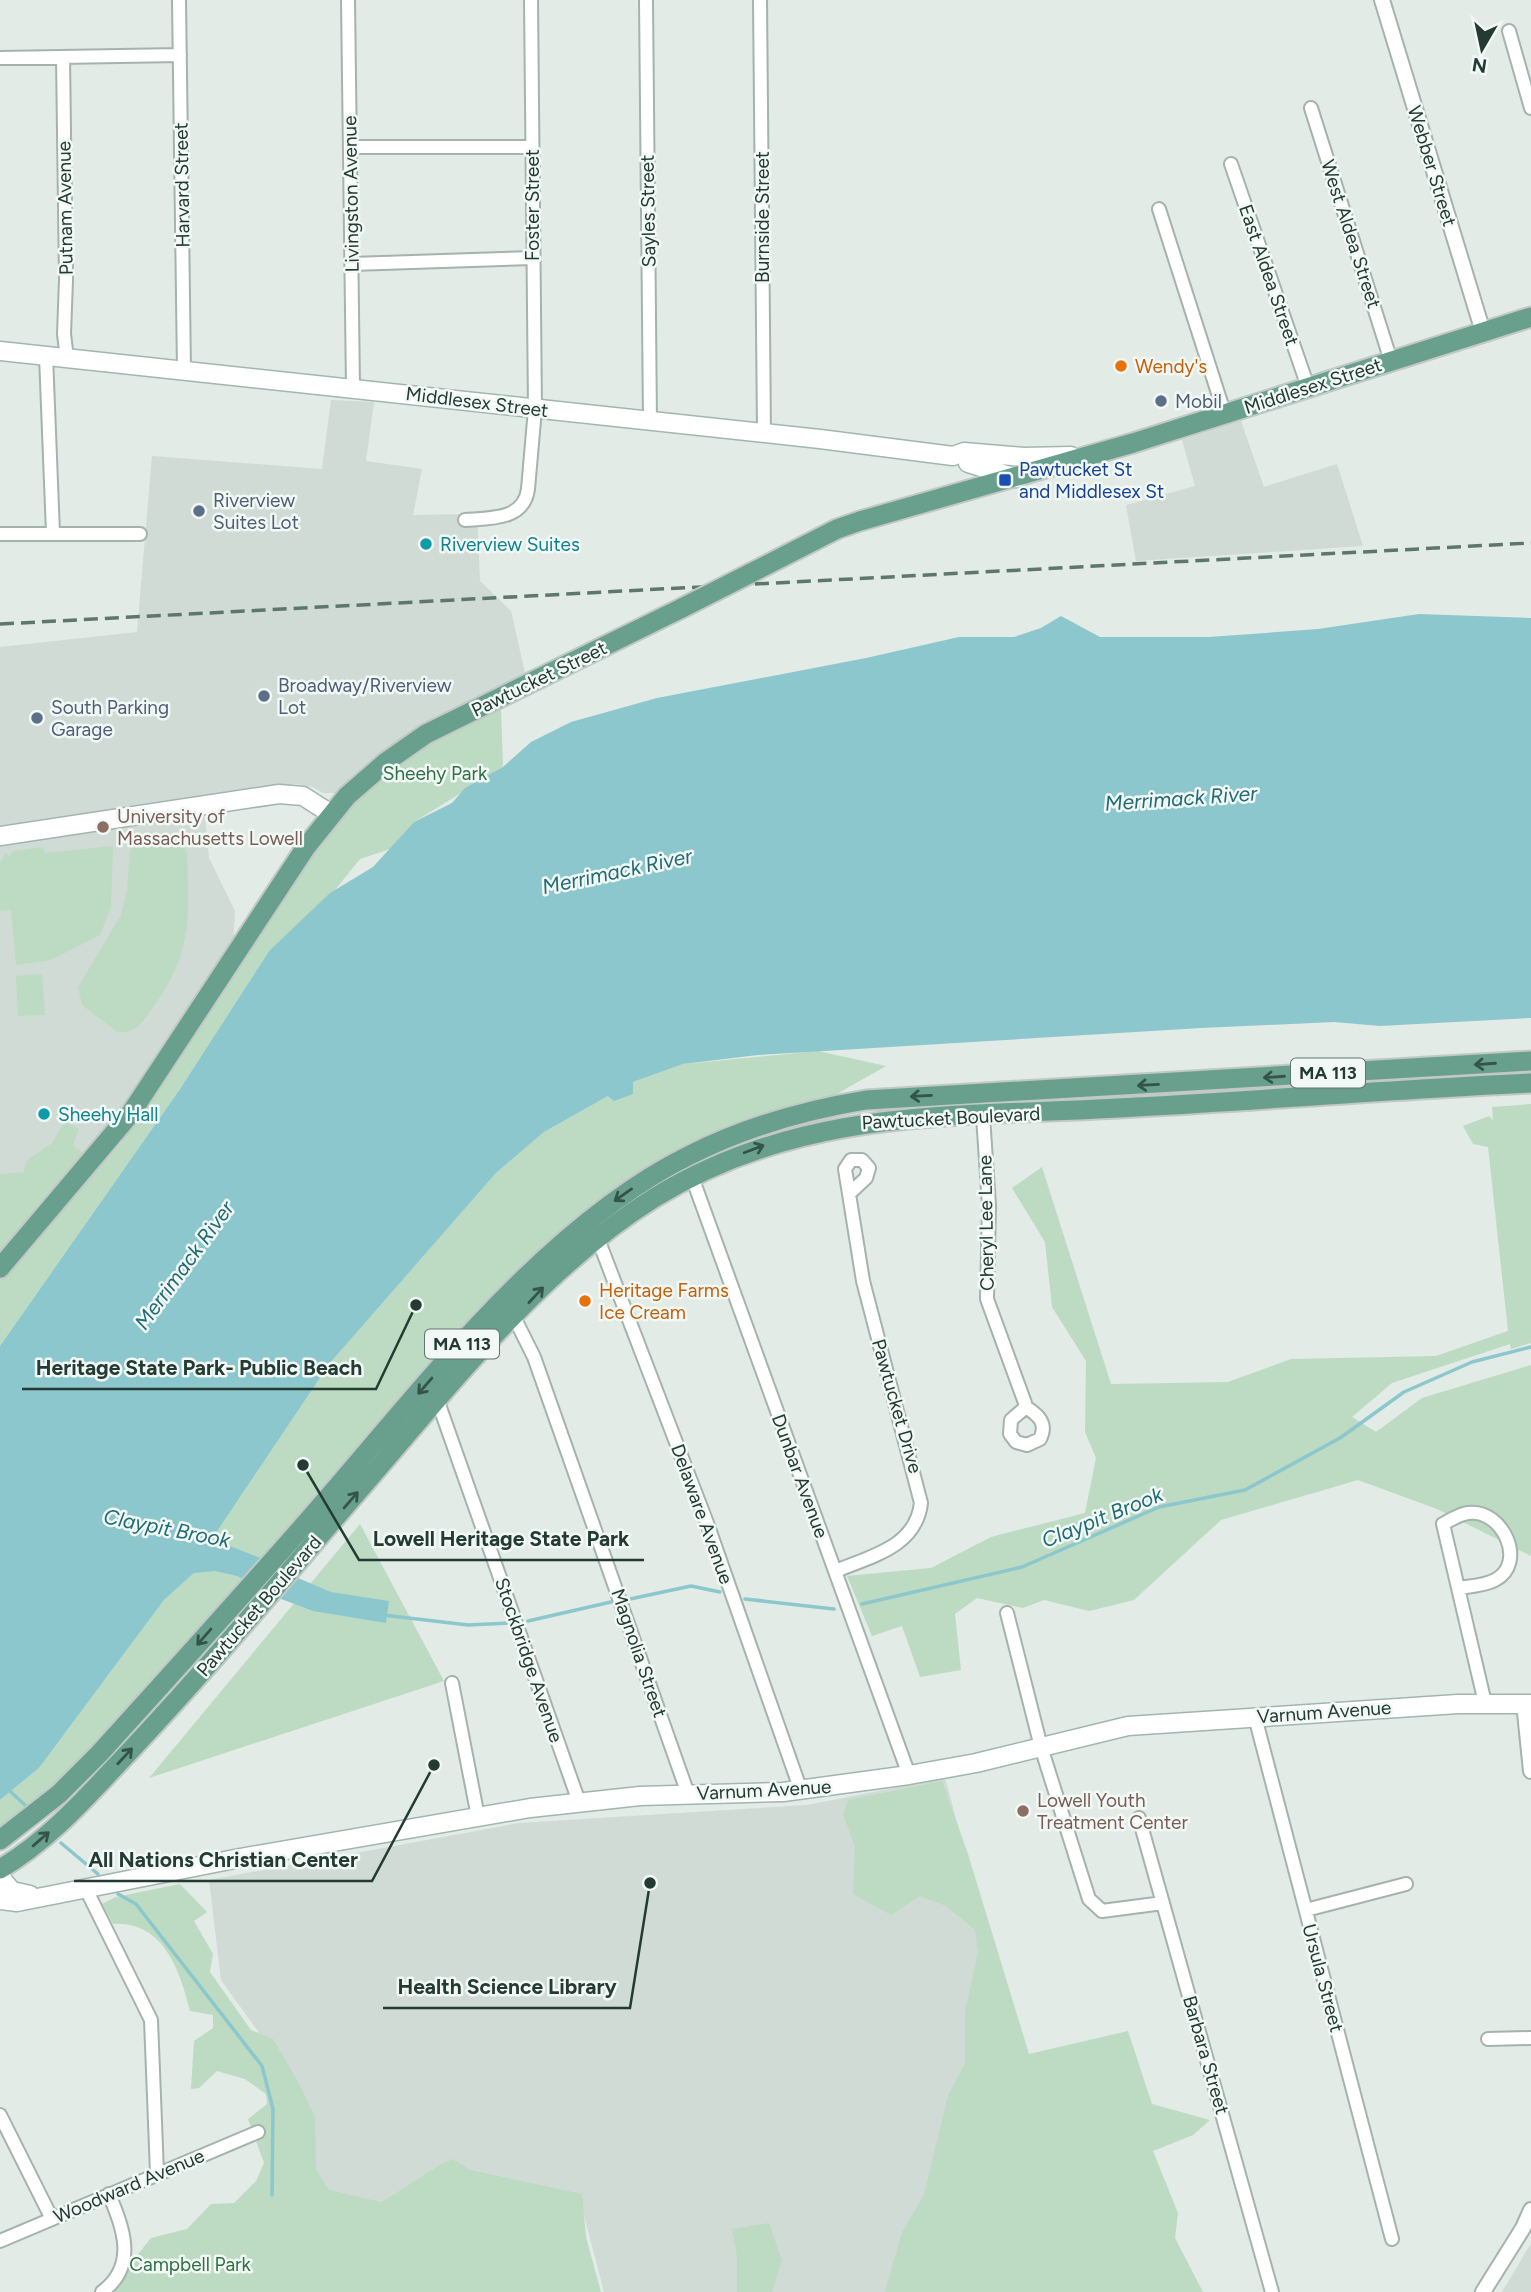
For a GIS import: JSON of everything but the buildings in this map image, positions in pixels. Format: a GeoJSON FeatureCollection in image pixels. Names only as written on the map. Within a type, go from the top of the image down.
{"type":"FeatureCollection","features":[{"type":"Feature","properties":{"kind":"main road","name":"Middlesex Street"},"geometry":{"type":"LineString","coordinates":[[953,456],[961,462],[990,467],[1016,478],[1225,415],[1531,317]]}},
{"type":"Feature","properties":{"kind":"main road","name":"Middlesex Street"},"geometry":{"type":"LineString","coordinates":[[0,351],[764,433],[953,456],[964,452],[1033,458],[1095,454]]}},
{"type":"Feature","properties":{"kind":"main road","name":"Pawtucket Street"},"geometry":{"type":"LineString","coordinates":[[0,1268],[131,1113],[331,814],[369,776],[426,734],[837,529],[1016,478]]}},
{"type":"Feature","properties":{"kind":"main road"},"geometry":{"type":"LineString","coordinates":[[0,836],[279,794],[303,796],[331,814]]}},
{"type":"Feature","properties":{"kind":"main road","name":"Pawtucket Boulevard"},"geometry":{"type":"LineString","coordinates":[[0,1840],[59,1794],[91,1762],[461,1344],[584,1225],[665,1168],[743,1131],[835,1105],[886,1098],[1531,1061]]}},
{"type":"Feature","properties":{"kind":"main road","name":"Pawtucket Boulevard"},"geometry":{"type":"LineString","coordinates":[[0,1869],[40,1840],[78,1805],[178,1700],[437,1399],[514,1317],[598,1239],[654,1198],[692,1177],[767,1144],[817,1130],[892,1118],[983,1116],[1531,1083]]}},
{"type":"Feature","properties":{"kind":"main road","name":"Varnum Avenue"},"geometry":{"type":"LineString","coordinates":[[0,1900],[17,1902],[85,1887],[478,1816],[579,1802],[688,1794],[801,1791],[909,1775],[1129,1726],[1485,1703],[1527,1703]]}},
{"type":"Feature","properties":{"kind":"main road","name":"Varnum Avenue"},"geometry":{"type":"LineString","coordinates":[[0,1877],[12,1891],[40,1896]]}},
{"type":"Feature","properties":{"kind":"street","name":"Harvard Street"},"geometry":{"type":"LineString","coordinates":[[179,0],[184,371]]}},
{"type":"Feature","properties":{"kind":"street","name":"Livingston Avenue"},"geometry":{"type":"LineString","coordinates":[[348,0],[353,388]]}},
{"type":"Feature","properties":{"kind":"street","name":"Foster Street"},"geometry":{"type":"LineString","coordinates":[[465,520],[516,513],[526,502],[536,409],[531,0]]}},
{"type":"Feature","properties":{"kind":"street","name":"Sayles Street"},"geometry":{"type":"LineString","coordinates":[[646,0],[650,422]]}},
{"type":"Feature","properties":{"kind":"street","name":"Burnside Street"},"geometry":{"type":"LineString","coordinates":[[760,0],[764,433]]}},
{"type":"Feature","properties":{"kind":"street","name":"Webber Street"},"geometry":{"type":"LineString","coordinates":[[1382,0],[1483,332]]}},
{"type":"Feature","properties":{"kind":"street"},"geometry":{"type":"LineString","coordinates":[[1509,31],[1531,108]]}},
{"type":"Feature","properties":{"kind":"street"},"geometry":{"type":"LineString","coordinates":[[0,58],[180,55]]}},
{"type":"Feature","properties":{"kind":"street","name":"Putnam Avenue"},"geometry":{"type":"LineString","coordinates":[[63,57],[66,280],[64,334],[67,358]]}},
{"type":"Feature","properties":{"kind":"street","name":"West Aldea Street"},"geometry":{"type":"LineString","coordinates":[[1311,108],[1391,361]]}},
{"type":"Feature","properties":{"kind":"street"},"geometry":{"type":"LineString","coordinates":[[350,147],[532,147]]}},
{"type":"Feature","properties":{"kind":"street","name":"East Aldea Street"},"geometry":{"type":"LineString","coordinates":[[1231,164],[1308,387]]}},
{"type":"Feature","properties":{"kind":"street"},"geometry":{"type":"LineString","coordinates":[[1160,209],[1225,415]]}},
{"type":"Feature","properties":{"kind":"street"},"geometry":{"type":"LineString","coordinates":[[352,264],[533,258]]}},
{"type":"Feature","properties":{"kind":"street"},"geometry":{"type":"LineString","coordinates":[[46,356],[52,533]]}},
{"type":"Feature","properties":{"kind":"street"},"geometry":{"type":"LineString","coordinates":[[0,534],[140,534]]}},
{"type":"Feature","properties":{"kind":"street","name":"Cheryl Lee Lane"},"geometry":{"type":"LineString","coordinates":[[983,1116],[989,1205],[987,1299],[1026,1407]]}},
{"type":"Feature","properties":{"kind":"street","name":"Dunbar Avenue"},"geometry":{"type":"LineString","coordinates":[[692,1177],[909,1775]]}},
{"type":"Feature","properties":{"kind":"street","name":"Pawtucket Drive"},"geometry":{"type":"LineString","coordinates":[[836,1571],[891,1548],[908,1537],[918,1521],[921,1503],[863,1282],[849,1194]]}},
{"type":"Feature","properties":{"kind":"street","name":"Delaware Avenue"},"geometry":{"type":"LineString","coordinates":[[598,1239],[707,1523],[801,1791]]}},
{"type":"Feature","properties":{"kind":"street","name":"Magnolia Street"},"geometry":{"type":"LineString","coordinates":[[514,1317],[534,1357],[688,1794]]}},
{"type":"Feature","properties":{"kind":"street","name":"Stockbridge Avenue"},"geometry":{"type":"LineString","coordinates":[[437,1399],[579,1802]]}},
{"type":"Feature","properties":{"kind":"street"},"geometry":{"type":"LineString","coordinates":[[1458,1588],[1483,1584],[1497,1579],[1506,1571],[1510,1549],[1502,1528],[1494,1519],[1468,1513],[1443,1524],[1458,1588],[1485,1703]]}},
{"type":"Feature","properties":{"kind":"street"},"geometry":{"type":"LineString","coordinates":[[1007,1613],[1041,1747],[1089,1899],[1102,1911],[1163,1903]]}},
{"type":"Feature","properties":{"kind":"street"},"geometry":{"type":"LineString","coordinates":[[452,1683],[478,1816]]}},
{"type":"Feature","properties":{"kind":"street"},"geometry":{"type":"LineString","coordinates":[[1527,1703],[1531,1771]]}},
{"type":"Feature","properties":{"kind":"street","name":"Ursula Street"},"geometry":{"type":"LineString","coordinates":[[1255,1717],[1392,2239]]}},
{"type":"Feature","properties":{"kind":"street","name":"Barbara Street"},"geometry":{"type":"LineString","coordinates":[[1139,1818],[1272,2292]]}},
{"type":"Feature","properties":{"kind":"street"},"geometry":{"type":"LineString","coordinates":[[1306,1910],[1406,1884]]}},
{"type":"Feature","properties":{"kind":"street"},"geometry":{"type":"LineString","coordinates":[[85,1887],[151,2020],[157,2173]]}},
{"type":"Feature","properties":{"kind":"street"},"geometry":{"type":"LineString","coordinates":[[1488,2039],[1531,2038]]}},
{"type":"Feature","properties":{"kind":"street"},"geometry":{"type":"LineString","coordinates":[[0,2115],[52,2219]]}},
{"type":"Feature","properties":{"kind":"street","name":"Woodward Avenue"},"geometry":{"type":"LineString","coordinates":[[0,2241],[258,2132]]}},
{"type":"Feature","properties":{"kind":"street"},"geometry":{"type":"LineString","coordinates":[[102,2292],[113,2281],[126,2253],[125,2234],[109,2194]]}},
{"type":"Feature","properties":{"kind":"street"},"geometry":{"type":"LineString","coordinates":[[1481,2291],[1523,2228],[1531,2210]]}},
{"type":"Feature","properties":{"kind":"shaded area","name":"University of Massachusetts Lowell"},"geometry":{"type":"Polygon","coordinates":[[[331,400],[374,402],[366,461],[422,469],[413,515],[477,514],[480,581],[511,611],[526,677],[366,768],[337,793],[323,793],[313,787],[296,784],[203,797],[209,858],[235,911],[233,947],[136,1098],[0,1257],[0,647],[137,632],[152,456],[322,469],[331,400]]]}},
{"type":"Feature","properties":{"kind":"shaded area"},"geometry":{"type":"Polygon","coordinates":[[[1241,421],[1264,487],[1337,464],[1363,546],[1136,561],[1126,505],[1195,486],[1182,440],[1241,421]]]}},
{"type":"Feature","properties":{"kind":"shaded area"},"geometry":{"type":"Polygon","coordinates":[[[945,1778],[1020,2056],[1003,2292],[604,2292],[579,2196],[353,2224],[307,2182],[272,2051],[221,1980],[209,1880],[519,1823],[807,1805],[945,1778]]]}},
{"type":"Feature","properties":{"kind":"shaded area"},"geometry":{"type":"Polygon","coordinates":[[[1531,2242],[1531,2292],[1502,2292],[1530,2245],[1531,2242]]]}},
{"type":"Feature","properties":{"kind":"green space","name":"Sheehy Park"},"geometry":{"type":"Polygon","coordinates":[[[501,707],[503,767],[414,822],[390,849],[360,859],[335,890],[269,951],[180,1089],[0,1346],[0,1280],[122,1142],[320,842],[365,791],[404,758],[501,707]]]}},
{"type":"Feature","properties":{"kind":"green space"},"geometry":{"type":"Polygon","coordinates":[[[164,835],[181,841],[187,853],[188,916],[182,950],[167,986],[143,1021],[135,1029],[117,1032],[82,1005],[78,987],[121,915],[127,890],[130,850],[144,838],[164,835]]]}},
{"type":"Feature","properties":{"kind":"green space"},"geometry":{"type":"Polygon","coordinates":[[[113,846],[111,907],[100,935],[51,960],[16,965],[11,910],[0,911],[0,864],[5,853],[10,856],[13,851],[43,847],[45,853],[113,846]]]}},
{"type":"Feature","properties":{"kind":"green space"},"geometry":{"type":"Polygon","coordinates":[[[42,974],[45,1015],[18,1016],[16,976],[42,974]]]}},
{"type":"Feature","properties":{"kind":"green space"},"geometry":{"type":"Polygon","coordinates":[[[818,1051],[886,1066],[828,1099],[609,1195],[116,1727],[47,1797],[0,1831],[0,1800],[39,1768],[164,1600],[194,1573],[212,1539],[330,1363],[496,1173],[544,1132],[633,1082],[683,1064],[818,1051]]]}},
{"type":"Feature","properties":{"kind":"green space"},"geometry":{"type":"Polygon","coordinates":[[[1531,1104],[1531,1343],[1511,1349],[1510,1344],[1392,1383],[1352,1417],[1376,1432],[1422,1398],[1531,1365],[1531,1556],[1437,1509],[1358,1480],[1221,1520],[1134,1600],[1089,1611],[1044,1600],[1023,1608],[977,1598],[955,1614],[961,1670],[920,1677],[902,1626],[872,1636],[847,1576],[931,1568],[991,1537],[1085,1513],[1096,1458],[1085,1432],[1086,1361],[1052,1307],[1045,1242],[1012,1188],[1042,1167],[1111,1384],[1228,1382],[1291,1359],[1436,1356],[1508,1331],[1488,1147],[1473,1144],[1463,1126],[1489,1116],[1493,1120],[1492,1107],[1531,1104]]]}},
{"type":"Feature","properties":{"kind":"green space"},"geometry":{"type":"Polygon","coordinates":[[[65,1121],[79,1129],[73,1146],[85,1154],[0,1257],[0,1174],[24,1172],[26,1161],[52,1143],[65,1121]]]}},
{"type":"Feature","properties":{"kind":"green space"},"geometry":{"type":"Polygon","coordinates":[[[360,1524],[444,1681],[149,1778],[360,1524]]]}},
{"type":"Feature","properties":{"kind":"green space"},"geometry":{"type":"Polygon","coordinates":[[[942,1781],[968,1854],[1029,2054],[1128,2031],[1152,2104],[1210,2120],[1193,2135],[1153,2151],[1178,2213],[1175,2238],[1203,2292],[885,2292],[902,2232],[924,2195],[948,2096],[965,2063],[965,2012],[978,1952],[975,1930],[946,1906],[920,1896],[891,1915],[853,1894],[855,1846],[843,1815],[848,1800],[942,1781]]]}},
{"type":"Feature","properties":{"kind":"green space","name":"Campbell Park"},"geometry":{"type":"Polygon","coordinates":[[[180,1884],[207,1912],[194,1921],[213,1954],[210,1972],[251,2030],[273,2039],[300,2085],[315,2118],[316,2170],[329,2190],[381,2202],[453,2159],[470,2170],[582,2194],[586,2237],[601,2292],[108,2292],[151,2238],[187,2229],[211,2204],[234,2203],[256,2181],[264,2163],[248,2119],[267,2104],[266,2094],[245,2079],[217,2071],[199,2088],[191,2089],[194,2041],[213,2028],[213,2015],[190,2011],[181,1980],[157,1939],[130,1925],[113,1924],[102,1904],[116,1897],[180,1884]]]}},
{"type":"Feature","properties":{"kind":"green space"},"geometry":{"type":"Polygon","coordinates":[[[769,2223],[782,2260],[772,2292],[737,2292],[737,2257],[732,2229],[769,2223]]]}},
{"type":"Feature","properties":{"kind":"water","name":"Merrimack River"},"geometry":{"type":"Polygon","coordinates":[[[1419,614],[1531,618],[1531,1018],[1380,1026],[1334,1022],[1201,1028],[758,1055],[683,1064],[633,1082],[633,1094],[614,1101],[608,1096],[544,1132],[496,1173],[330,1363],[212,1539],[276,1564],[298,1578],[331,1592],[389,1601],[386,1623],[313,1611],[276,1597],[237,1576],[215,1571],[194,1573],[164,1600],[39,1768],[0,1800],[0,1346],[180,1089],[269,951],[330,893],[373,867],[414,822],[452,803],[465,788],[503,767],[531,742],[571,722],[657,698],[866,658],[959,637],[1014,637],[1041,628],[1061,616],[1100,637],[1209,637],[1318,629],[1419,614]]]}},
{"type":"Feature","properties":{"kind":"waterway","name":"Claypit Brook"},"geometry":{"type":"LineString","coordinates":[[862,1604],[1022,1567],[1159,1507],[1245,1490],[1340,1438],[1404,1392],[1472,1362],[1531,1347]]}},
{"type":"Feature","properties":{"kind":"waterway","name":"Claypit Brook"},"geometry":{"type":"LineString","coordinates":[[630,1599],[691,1586],[720,1592]]}},
{"type":"Feature","properties":{"kind":"waterway","name":"Claypit Brook"},"geometry":{"type":"LineString","coordinates":[[745,1599],[834,1609]]}},
{"type":"Feature","properties":{"kind":"waterway","name":"Claypit Brook"},"geometry":{"type":"LineString","coordinates":[[528,1621],[611,1602]]}},
{"type":"Feature","properties":{"kind":"waterway","name":"Claypit Brook"},"geometry":{"type":"LineString","coordinates":[[383,1615],[468,1625],[510,1623]]}},
{"type":"Feature","properties":{"kind":"waterway"},"geometry":{"type":"LineString","coordinates":[[10,1791],[26,1806]]}},
{"type":"Feature","properties":{"kind":"waterway"},"geometry":{"type":"LineString","coordinates":[[61,1843],[98,1874]]}},
{"type":"Feature","properties":{"kind":"waterway"},"geometry":{"type":"LineString","coordinates":[[118,1894],[136,1904],[262,2066],[273,2109],[272,2195]]}},
{"type":"Feature","properties":{"kind":"railway"},"geometry":{"type":"LineString","coordinates":[[0,624],[1531,543]]}},
{"type":"Feature","properties":{"kind":"place","name":"Wendy's"},"geometry":{"type":"Point","coordinates":[1121,366]}},
{"type":"Feature","properties":{"kind":"place","name":"Mobil"},"geometry":{"type":"Point","coordinates":[1161,401]}},
{"type":"Feature","properties":{"kind":"place","name":"Pawtucket St and Middlesex St"},"geometry":{"type":"Point","coordinates":[1005,480]}},
{"type":"Feature","properties":{"kind":"place","name":"Riverview Suites Lot"},"geometry":{"type":"Point","coordinates":[199,511]}},
{"type":"Feature","properties":{"kind":"place","name":"Riverview Suites"},"geometry":{"type":"Point","coordinates":[426,544]}},
{"type":"Feature","properties":{"kind":"place","name":"Broadway/Riverview Lot"},"geometry":{"type":"Point","coordinates":[264,696]}},
{"type":"Feature","properties":{"kind":"place","name":"South Parking Garage"},"geometry":{"type":"Point","coordinates":[37,718]}},
{"type":"Feature","properties":{"kind":"place","name":"University of Massachusetts Lowell"},"geometry":{"type":"Point","coordinates":[103,827]}},
{"type":"Feature","properties":{"kind":"place","name":"Sheehy Hall"},"geometry":{"type":"Point","coordinates":[44,1114]}},
{"type":"Feature","properties":{"kind":"place","name":"Heritage Farms Ice Cream"},"geometry":{"type":"Point","coordinates":[585,1301]}},
{"type":"Feature","properties":{"kind":"place","name":"Heritage State Park- Public Beach"},"geometry":{"type":"Point","coordinates":[416,1305]}},
{"type":"Feature","properties":{"kind":"place","name":"Lowell Heritage State Park"},"geometry":{"type":"Point","coordinates":[303,1465]}},
{"type":"Feature","properties":{"kind":"place","name":"All Nations Christian Center"},"geometry":{"type":"Point","coordinates":[434,1765]}},
{"type":"Feature","properties":{"kind":"place","name":"Lowell Youth Treatment Center"},"geometry":{"type":"Point","coordinates":[1023,1811]}},
{"type":"Feature","properties":{"kind":"place","name":"Health Science Library"},"geometry":{"type":"Point","coordinates":[650,1883]}}]}
